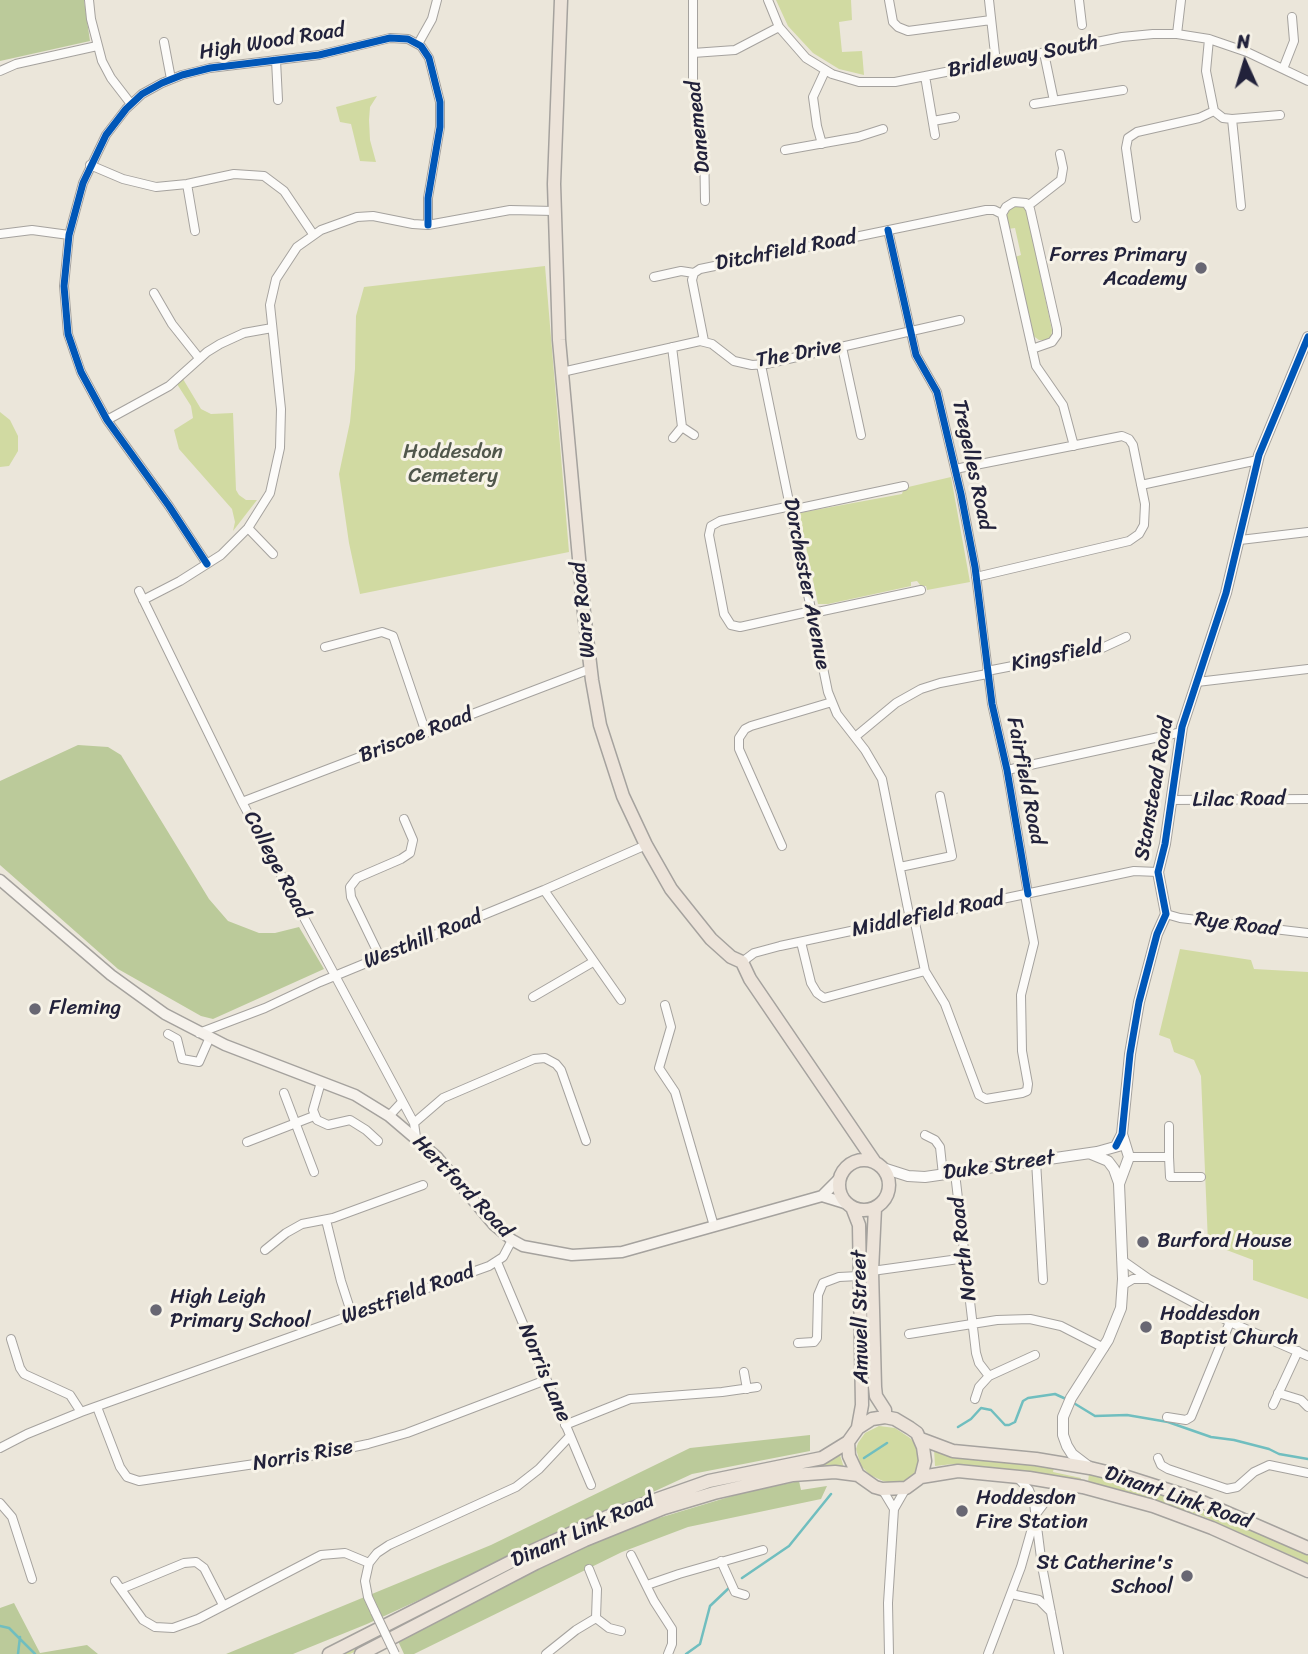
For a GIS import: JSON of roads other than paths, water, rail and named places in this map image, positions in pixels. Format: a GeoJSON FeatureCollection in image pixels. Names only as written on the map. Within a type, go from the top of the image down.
{"type":"FeatureCollection","features":[{"type":"Feature","properties":{"kind":"main road","name":"Ware Road"},"geometry":{"type":"LineString","coordinates":[[561,0],[554,211],[562,372],[590,669],[600,725],[624,796],[646,845],[671,889],[696,922],[726,953],[743,962],[750,979],[857,1139],[878,1164]]}},
{"type":"Feature","properties":{"kind":"main road","name":"Hertford Road"},"geometry":{"type":"LineString","coordinates":[[0,880],[111,975],[165,1014],[242,1052],[355,1095],[389,1116],[446,1167],[494,1225],[512,1240],[538,1251],[564,1255],[622,1252],[822,1196],[839,1179]]}},
{"type":"Feature","properties":{"kind":"main road"},"geometry":{"type":"LineString","coordinates":[[850,1206],[840,1192],[839,1179],[850,1164],[857,1139]]}},
{"type":"Feature","properties":{"kind":"main road"},"geometry":{"type":"LineString","coordinates":[[822,1196],[864,1210],[875,1208],[886,1198],[889,1181],[878,1164],[865,1160],[850,1164]]}},
{"type":"Feature","properties":{"kind":"main road","name":"Amwell Street"},"geometry":{"type":"LineString","coordinates":[[850,1206],[859,1225],[862,1405],[858,1427]]}},
{"type":"Feature","properties":{"kind":"main road","name":"Amwell Street"},"geometry":{"type":"LineString","coordinates":[[875,1208],[872,1271],[875,1387],[876,1396],[885,1410],[885,1417]]}},
{"type":"Feature","properties":{"kind":"main road"},"geometry":{"type":"LineString","coordinates":[[885,1417],[895,1419],[910,1428],[921,1439],[925,1454],[921,1477],[906,1488],[882,1489],[858,1475],[851,1461],[848,1442],[858,1427],[872,1419],[885,1417]]}},
{"type":"Feature","properties":{"kind":"main road","name":"Dinant Link Road"},"geometry":{"type":"LineString","coordinates":[[921,1439],[953,1451],[1027,1458],[1090,1468],[1192,1498],[1308,1548]]}},
{"type":"Feature","properties":{"kind":"main road","name":"Dinant Link Road"},"geometry":{"type":"LineString","coordinates":[[329,1654],[530,1552],[607,1517],[709,1481],[822,1458],[848,1442]]}},
{"type":"Feature","properties":{"kind":"main road","name":"Dinant Link Road"},"geometry":{"type":"LineString","coordinates":[[921,1477],[958,1471],[1016,1476],[1118,1495],[1195,1521],[1308,1571]]}},
{"type":"Feature","properties":{"kind":"main road","name":"Dinant Link Road"},"geometry":{"type":"LineString","coordinates":[[361,1654],[536,1563],[664,1508],[725,1490],[793,1475],[835,1472],[858,1475]]}},
{"type":"Feature","properties":{"kind":"street"},"geometry":{"type":"LineString","coordinates":[[89,0],[90,19],[107,73],[131,104]]}},
{"type":"Feature","properties":{"kind":"street"},"geometry":{"type":"LineString","coordinates":[[428,225],[428,198],[439,143],[441,114],[431,62],[418,44],[432,19],[437,0]]}},
{"type":"Feature","properties":{"kind":"street","name":"Danemead"},"geometry":{"type":"LineString","coordinates":[[694,0],[694,89],[704,150],[705,201]]}},
{"type":"Feature","properties":{"kind":"street","name":"Bridleway South"},"geometry":{"type":"LineString","coordinates":[[768,0],[779,27],[802,54],[825,71],[846,79],[874,83],[895,82],[1129,36],[1177,34],[1209,39],[1240,49],[1308,81]]}},
{"type":"Feature","properties":{"kind":"street"},"geometry":{"type":"LineString","coordinates":[[889,0],[892,20],[898,27],[908,31],[991,20]]}},
{"type":"Feature","properties":{"kind":"street"},"geometry":{"type":"LineString","coordinates":[[989,0],[996,63]]}},
{"type":"Feature","properties":{"kind":"street"},"geometry":{"type":"LineString","coordinates":[[1079,0],[1082,26]]}},
{"type":"Feature","properties":{"kind":"street"},"geometry":{"type":"LineString","coordinates":[[1177,34],[1181,0]]}},
{"type":"Feature","properties":{"kind":"street"},"geometry":{"type":"LineString","coordinates":[[1283,69],[1294,41],[1293,17]]}},
{"type":"Feature","properties":{"kind":"street","name":"Danemead"},"geometry":{"type":"LineString","coordinates":[[693,53],[736,50],[779,27]]}},
{"type":"Feature","properties":{"kind":"street","name":"High Wood Road"},"geometry":{"type":"LineString","coordinates":[[206,564],[169,506],[107,420],[81,372],[68,334],[64,286],[69,235],[90,165],[111,128],[131,104],[154,86],[172,79],[210,68],[327,53],[390,38],[404,38],[418,44]]}},
{"type":"Feature","properties":{"kind":"street"},"geometry":{"type":"LineString","coordinates":[[1209,39],[1206,71],[1214,111],[1223,118],[1231,119],[1280,115]]}},
{"type":"Feature","properties":{"kind":"street"},"geometry":{"type":"LineString","coordinates":[[164,42],[172,79]]}},
{"type":"Feature","properties":{"kind":"street"},"geometry":{"type":"LineString","coordinates":[[0,71],[16,64],[97,46]]}},
{"type":"Feature","properties":{"kind":"street"},"geometry":{"type":"LineString","coordinates":[[1044,53],[1054,101]]}},
{"type":"Feature","properties":{"kind":"street"},"geometry":{"type":"LineString","coordinates":[[276,60],[278,100]]}},
{"type":"Feature","properties":{"kind":"street"},"geometry":{"type":"LineString","coordinates":[[822,144],[813,97],[825,71]]}},
{"type":"Feature","properties":{"kind":"street"},"geometry":{"type":"LineString","coordinates":[[925,76],[935,135]]}},
{"type":"Feature","properties":{"kind":"street"},"geometry":{"type":"LineString","coordinates":[[1034,104],[1123,90]]}},
{"type":"Feature","properties":{"kind":"street"},"geometry":{"type":"LineString","coordinates":[[1136,218],[1126,148],[1128,138],[1137,132],[1199,118],[1214,111]]}},
{"type":"Feature","properties":{"kind":"street"},"geometry":{"type":"LineString","coordinates":[[933,121],[955,117]]}},
{"type":"Feature","properties":{"kind":"street"},"geometry":{"type":"LineString","coordinates":[[1231,119],[1241,206]]}},
{"type":"Feature","properties":{"kind":"street"},"geometry":{"type":"LineString","coordinates":[[785,150],[858,137],[883,129]]}},
{"type":"Feature","properties":{"kind":"street","name":"Ditchfield Road"},"geometry":{"type":"LineString","coordinates":[[654,277],[681,271],[694,273],[704,268],[985,210],[1002,214],[1006,207],[1014,202],[1029,205],[1061,180],[1063,173],[1060,154]]}},
{"type":"Feature","properties":{"kind":"street"},"geometry":{"type":"LineString","coordinates":[[90,165],[139,184],[165,187],[234,174],[264,176],[284,191],[313,234]]}},
{"type":"Feature","properties":{"kind":"street"},"geometry":{"type":"LineString","coordinates":[[187,184],[195,231]]}},
{"type":"Feature","properties":{"kind":"street"},"geometry":{"type":"LineString","coordinates":[[1029,205],[1057,329],[1057,335],[1052,342],[1032,349]]}},
{"type":"Feature","properties":{"kind":"street"},"geometry":{"type":"LineString","coordinates":[[143,600],[230,547],[248,528],[270,494],[280,448],[281,390],[271,305],[276,279],[297,247],[313,234],[343,221],[366,216],[428,225],[510,210],[554,211]]}},
{"type":"Feature","properties":{"kind":"street"},"geometry":{"type":"LineString","coordinates":[[1002,214],[1038,371],[1063,405],[1074,446]]}},
{"type":"Feature","properties":{"kind":"street"},"geometry":{"type":"LineString","coordinates":[[0,234],[32,230],[69,235]]}},
{"type":"Feature","properties":{"kind":"street","name":"Tregelles Road"},"geometry":{"type":"LineString","coordinates":[[888,230],[918,360],[937,392],[955,469],[976,577],[987,673]]}},
{"type":"Feature","properties":{"kind":"street","name":"Ditchfield Road"},"geometry":{"type":"LineString","coordinates":[[694,273],[693,285],[704,341]]}},
{"type":"Feature","properties":{"kind":"street"},"geometry":{"type":"LineString","coordinates":[[154,293],[172,324],[199,358]]}},
{"type":"Feature","properties":{"kind":"street","name":"The Drive"},"geometry":{"type":"LineString","coordinates":[[704,341],[734,360],[761,365],[960,320]]}},
{"type":"Feature","properties":{"kind":"street"},"geometry":{"type":"LineString","coordinates":[[107,420],[169,386],[199,358],[232,337],[272,328]]}},
{"type":"Feature","properties":{"kind":"street","name":"Stanstead Road"},"geometry":{"type":"LineString","coordinates":[[1166,914],[1158,872],[1165,844],[1182,732],[1226,593],[1258,460],[1308,337]]}},
{"type":"Feature","properties":{"kind":"street"},"geometry":{"type":"LineString","coordinates":[[562,372],[704,341]]}},
{"type":"Feature","properties":{"kind":"street"},"geometry":{"type":"LineString","coordinates":[[671,347],[682,427],[673,438]]}},
{"type":"Feature","properties":{"kind":"street"},"geometry":{"type":"LineString","coordinates":[[842,347],[862,435]]}},
{"type":"Feature","properties":{"kind":"street","name":"Dorchester Avenue"},"geometry":{"type":"LineString","coordinates":[[761,365],[832,702],[840,719],[874,764],[885,790],[925,971],[945,1004],[980,1097],[986,1100],[1022,1093],[1027,1091],[1028,1084]]}},
{"type":"Feature","properties":{"kind":"street"},"geometry":{"type":"LineString","coordinates":[[682,427],[694,435]]}},
{"type":"Feature","properties":{"kind":"street"},"geometry":{"type":"LineString","coordinates":[[955,469],[1122,436],[1129,439],[1133,445],[1141,485],[1146,520],[1142,530],[1134,538],[976,577]]}},
{"type":"Feature","properties":{"kind":"street"},"geometry":{"type":"LineString","coordinates":[[1141,485],[1258,460]]}},
{"type":"Feature","properties":{"kind":"street"},"geometry":{"type":"LineString","coordinates":[[904,486],[720,521],[711,526],[709,535],[724,614],[728,623],[740,627],[921,590]]}},
{"type":"Feature","properties":{"kind":"street"},"geometry":{"type":"LineString","coordinates":[[248,528],[273,554]]}},
{"type":"Feature","properties":{"kind":"street"},"geometry":{"type":"LineString","coordinates":[[1240,540],[1308,532]]}},
{"type":"Feature","properties":{"kind":"street","name":"College Road"},"geometry":{"type":"LineString","coordinates":[[139,591],[242,802],[414,1123],[415,1137]]}},
{"type":"Feature","properties":{"kind":"street"},"geometry":{"type":"LineString","coordinates":[[325,647],[382,632],[393,636],[426,733]]}},
{"type":"Feature","properties":{"kind":"street","name":"Kingsfield"},"geometry":{"type":"LineString","coordinates":[[855,737],[896,703],[921,689],[940,682],[1100,649],[1126,637]]}},
{"type":"Feature","properties":{"kind":"street","name":"Briscoe Road"},"geometry":{"type":"LineString","coordinates":[[242,802],[590,669]]}},
{"type":"Feature","properties":{"kind":"street"},"geometry":{"type":"LineString","coordinates":[[1197,682],[1308,669]]}},
{"type":"Feature","properties":{"kind":"street","name":"Fairfield Road"},"geometry":{"type":"LineString","coordinates":[[987,673],[997,733],[1007,770],[1034,943],[1021,1002],[1023,1051],[1028,1084]]}},
{"type":"Feature","properties":{"kind":"street"},"geometry":{"type":"LineString","coordinates":[[782,846],[739,749],[739,738],[742,732],[751,726],[832,702]]}},
{"type":"Feature","properties":{"kind":"street"},"geometry":{"type":"LineString","coordinates":[[1007,770],[1182,732]]}},
{"type":"Feature","properties":{"kind":"street"},"geometry":{"type":"LineString","coordinates":[[900,866],[952,856],[940,796]]}},
{"type":"Feature","properties":{"kind":"street","name":"Lilac Road"},"geometry":{"type":"LineString","coordinates":[[1171,800],[1308,799]]}},
{"type":"Feature","properties":{"kind":"street"},"geometry":{"type":"LineString","coordinates":[[380,957],[351,897],[350,887],[357,878],[410,853],[413,840],[404,819]]}},
{"type":"Feature","properties":{"kind":"street","name":"Westhill Road"},"geometry":{"type":"LineString","coordinates":[[205,1035],[336,975],[646,845]]}},
{"type":"Feature","properties":{"kind":"street","name":"Middlefield Road"},"geometry":{"type":"LineString","coordinates":[[743,962],[760,951],[801,942],[1137,871],[1158,872]]}},
{"type":"Feature","properties":{"kind":"street"},"geometry":{"type":"LineString","coordinates":[[544,890],[621,1000]]}},
{"type":"Feature","properties":{"kind":"street"},"geometry":{"type":"LineString","coordinates":[[1090,1468],[1072,1454],[1067,1446],[1062,1425],[1064,1411],[1104,1348],[1119,1316],[1123,1285],[1119,1184],[1124,1150],[1122,1134],[1136,1018],[1155,941],[1166,914]]}},
{"type":"Feature","properties":{"kind":"street","name":"Rye Road"},"geometry":{"type":"LineString","coordinates":[[1166,914],[1180,918],[1308,933]]}},
{"type":"Feature","properties":{"kind":"street"},"geometry":{"type":"LineString","coordinates":[[801,942],[811,983],[824,998],[848,994],[925,971]]}},
{"type":"Feature","properties":{"kind":"street"},"geometry":{"type":"LineString","coordinates":[[533,997],[593,962]]}},
{"type":"Feature","properties":{"kind":"street"},"geometry":{"type":"LineString","coordinates":[[665,1005],[671,1027],[659,1068],[675,1092],[714,1226]]}},
{"type":"Feature","properties":{"kind":"street"},"geometry":{"type":"LineString","coordinates":[[168,1034],[177,1040],[182,1059],[199,1062],[205,1035]]}},
{"type":"Feature","properties":{"kind":"street"},"geometry":{"type":"LineString","coordinates":[[414,1123],[443,1098],[534,1059],[545,1058],[561,1070],[586,1141]]}},
{"type":"Feature","properties":{"kind":"street"},"geometry":{"type":"LineString","coordinates":[[321,1082],[314,1103],[314,1116],[317,1120],[328,1125],[350,1120],[378,1141]]}},
{"type":"Feature","properties":{"kind":"street"},"geometry":{"type":"LineString","coordinates":[[284,1093],[314,1172]]}},
{"type":"Feature","properties":{"kind":"street"},"geometry":{"type":"LineString","coordinates":[[389,1116],[402,1102]]}},
{"type":"Feature","properties":{"kind":"street"},"geometry":{"type":"LineString","coordinates":[[247,1142],[314,1116]]}},
{"type":"Feature","properties":{"kind":"street"},"geometry":{"type":"LineString","coordinates":[[1169,1126],[1170,1177],[1201,1177]]}},
{"type":"Feature","properties":{"kind":"street"},"geometry":{"type":"LineString","coordinates":[[925,1135],[940,1147],[943,1175]]}},
{"type":"Feature","properties":{"kind":"street"},"geometry":{"type":"LineString","coordinates":[[1124,1150],[1169,1157]]}},
{"type":"Feature","properties":{"kind":"street","name":"Duke Street"},"geometry":{"type":"LineString","coordinates":[[878,1164],[908,1176],[943,1175],[1124,1150]]}},
{"type":"Feature","properties":{"kind":"street"},"geometry":{"type":"LineString","coordinates":[[1087,1154],[1105,1158],[1112,1164],[1119,1184]]}},
{"type":"Feature","properties":{"kind":"street"},"geometry":{"type":"LineString","coordinates":[[1036,1161],[1043,1280]]}},
{"type":"Feature","properties":{"kind":"street","name":"North Road"},"geometry":{"type":"LineString","coordinates":[[955,1174],[977,1359],[989,1376]]}},
{"type":"Feature","properties":{"kind":"street"},"geometry":{"type":"LineString","coordinates":[[265,1250],[292,1229],[326,1220],[424,1185]]}},
{"type":"Feature","properties":{"kind":"street"},"geometry":{"type":"LineString","coordinates":[[326,1220],[338,1272],[352,1315]]}},
{"type":"Feature","properties":{"kind":"street","name":"Westfield Road"},"geometry":{"type":"LineString","coordinates":[[0,1448],[82,1412],[497,1262],[503,1257],[512,1240]]}},
{"type":"Feature","properties":{"kind":"street"},"geometry":{"type":"LineString","coordinates":[[872,1271],[966,1258]]}},
{"type":"Feature","properties":{"kind":"street"},"geometry":{"type":"LineString","coordinates":[[1122,1260],[1149,1279],[1230,1322],[1308,1356]]}},
{"type":"Feature","properties":{"kind":"street","name":"Norris Lane"},"geometry":{"type":"LineString","coordinates":[[497,1262],[591,1485]]}},
{"type":"Feature","properties":{"kind":"street"},"geometry":{"type":"LineString","coordinates":[[798,1343],[814,1342],[817,1338],[818,1295],[823,1283],[839,1277],[859,1276]]}},
{"type":"Feature","properties":{"kind":"street"},"geometry":{"type":"LineString","coordinates":[[1123,1285],[1136,1278],[1149,1279]]}},
{"type":"Feature","properties":{"kind":"street"},"geometry":{"type":"LineString","coordinates":[[909,1334],[1011,1319],[1037,1320],[1068,1329],[1104,1348]]}},
{"type":"Feature","properties":{"kind":"street"},"geometry":{"type":"LineString","coordinates":[[1167,1417],[1186,1420],[1191,1417],[1230,1322]]}},
{"type":"Feature","properties":{"kind":"street"},"geometry":{"type":"LineString","coordinates":[[11,1339],[24,1374],[70,1395],[82,1412]]}},
{"type":"Feature","properties":{"kind":"street"},"geometry":{"type":"LineString","coordinates":[[1273,1405],[1298,1351]]}},
{"type":"Feature","properties":{"kind":"street"},"geometry":{"type":"LineString","coordinates":[[975,1399],[979,1387],[989,1376],[1035,1355]]}},
{"type":"Feature","properties":{"kind":"street"},"geometry":{"type":"LineString","coordinates":[[744,1372],[747,1389]]}},
{"type":"Feature","properties":{"kind":"street","name":"Norris Rise"},"geometry":{"type":"LineString","coordinates":[[97,1407],[120,1467],[127,1477],[139,1481],[316,1455],[368,1444],[407,1433],[546,1380]]}},
{"type":"Feature","properties":{"kind":"street"},"geometry":{"type":"LineString","coordinates":[[565,1425],[630,1399],[757,1387]]}},
{"type":"Feature","properties":{"kind":"street"},"geometry":{"type":"LineString","coordinates":[[1278,1393],[1301,1400],[1308,1407]]}},
{"type":"Feature","properties":{"kind":"street"},"geometry":{"type":"LineString","coordinates":[[395,1654],[365,1586],[369,1563],[377,1553],[516,1487],[540,1469],[570,1436]]}},
{"type":"Feature","properties":{"kind":"street"},"geometry":{"type":"LineString","coordinates":[[1158,1458],[1161,1465],[1168,1469],[1227,1489],[1237,1487],[1254,1472],[1269,1465],[1308,1474]]}},
{"type":"Feature","properties":{"kind":"street"},"geometry":{"type":"LineString","coordinates":[[1016,1476],[1029,1490],[1036,1514],[1042,1566],[1059,1654]]}},
{"type":"Feature","properties":{"kind":"street"},"geometry":{"type":"LineString","coordinates":[[988,1654],[1021,1567],[1036,1514],[1048,1498],[1074,1485]]}},
{"type":"Feature","properties":{"kind":"street"},"geometry":{"type":"LineString","coordinates":[[890,1654],[888,1603],[894,1509],[906,1488]]}},
{"type":"Feature","properties":{"kind":"street"},"geometry":{"type":"LineString","coordinates":[[882,1489],[894,1509]]}},
{"type":"Feature","properties":{"kind":"street"},"geometry":{"type":"LineString","coordinates":[[0,1503],[12,1517],[33,1580]]}},
{"type":"Feature","properties":{"kind":"street"},"geometry":{"type":"LineString","coordinates":[[647,1586],[763,1550]]}},
{"type":"Feature","properties":{"kind":"street"},"geometry":{"type":"LineString","coordinates":[[115,1581],[143,1620],[160,1628],[173,1628],[188,1624],[321,1555],[345,1553],[369,1563]]}},
{"type":"Feature","properties":{"kind":"street"},"geometry":{"type":"LineString","coordinates":[[631,1555],[672,1629],[673,1652]]}},
{"type":"Feature","properties":{"kind":"street"},"geometry":{"type":"LineString","coordinates":[[721,1561],[735,1592],[745,1595]]}},
{"type":"Feature","properties":{"kind":"street"},"geometry":{"type":"LineString","coordinates":[[121,1589],[184,1563],[196,1562],[204,1568],[223,1605]]}},
{"type":"Feature","properties":{"kind":"street"},"geometry":{"type":"LineString","coordinates":[[589,1569],[597,1592],[596,1618]]}},
{"type":"Feature","properties":{"kind":"street"},"geometry":{"type":"LineString","coordinates":[[1011,1594],[1039,1601],[1052,1612]]}},
{"type":"Feature","properties":{"kind":"street"},"geometry":{"type":"LineString","coordinates":[[596,1618],[609,1628],[621,1630]]}},
{"type":"Feature","properties":{"kind":"street"},"geometry":{"type":"LineString","coordinates":[[546,1654],[596,1618]]}},
{"type":"Feature","properties":{"kind":"waterway"},"geometry":{"type":"LineString","coordinates":[[958,1427],[971,1419],[981,1408],[991,1410],[1005,1425],[1009,1425],[1015,1422],[1023,1401],[1028,1398],[1055,1394],[1066,1399]]}},
{"type":"Feature","properties":{"kind":"waterway"},"geometry":{"type":"LineString","coordinates":[[1072,1402],[1095,1416],[1127,1415],[1168,1422],[1211,1437],[1234,1440],[1279,1454],[1308,1459]]}},
{"type":"Feature","properties":{"kind":"waterway"},"geometry":{"type":"LineString","coordinates":[[864,1458],[887,1443]]}},
{"type":"Feature","properties":{"kind":"waterway"},"geometry":{"type":"LineString","coordinates":[[742,1578],[789,1546],[831,1494]]}},
{"type":"Feature","properties":{"kind":"waterway"},"geometry":{"type":"LineString","coordinates":[[686,1654],[700,1644],[710,1606],[730,1587]]}},
{"type":"Feature","properties":{"kind":"waterway"},"geometry":{"type":"LineString","coordinates":[[0,1626],[9,1628],[35,1654]]}},
{"type":"Feature","properties":{"kind":"waterway"},"geometry":{"type":"LineString","coordinates":[[18,1654],[20,1637]]}},
{"type":"Feature","properties":{"kind":"place","name":"Forres Primary Academy"},"geometry":{"type":"Point","coordinates":[1201,268]}},
{"type":"Feature","properties":{"kind":"place","name":"Fleming"},"geometry":{"type":"Point","coordinates":[35,1009]}},
{"type":"Feature","properties":{"kind":"place","name":"Burford House"},"geometry":{"type":"Point","coordinates":[1143,1242]}},
{"type":"Feature","properties":{"kind":"place","name":"High Leigh Primary School"},"geometry":{"type":"Point","coordinates":[156,1310]}},
{"type":"Feature","properties":{"kind":"place","name":"Hoddesdon Baptist Church"},"geometry":{"type":"Point","coordinates":[1146,1327]}},
{"type":"Feature","properties":{"kind":"place","name":"Hoddesdon Fire Station"},"geometry":{"type":"Point","coordinates":[962,1511]}},
{"type":"Feature","properties":{"kind":"place","name":"St Catherine's School"},"geometry":{"type":"Point","coordinates":[1187,1576]}},
{"type":"Feature","properties":{"kind":"park label","name":"Hoddesdon Cemetery"},"geometry":{"type":"Point","coordinates":[453,465]}}]}
